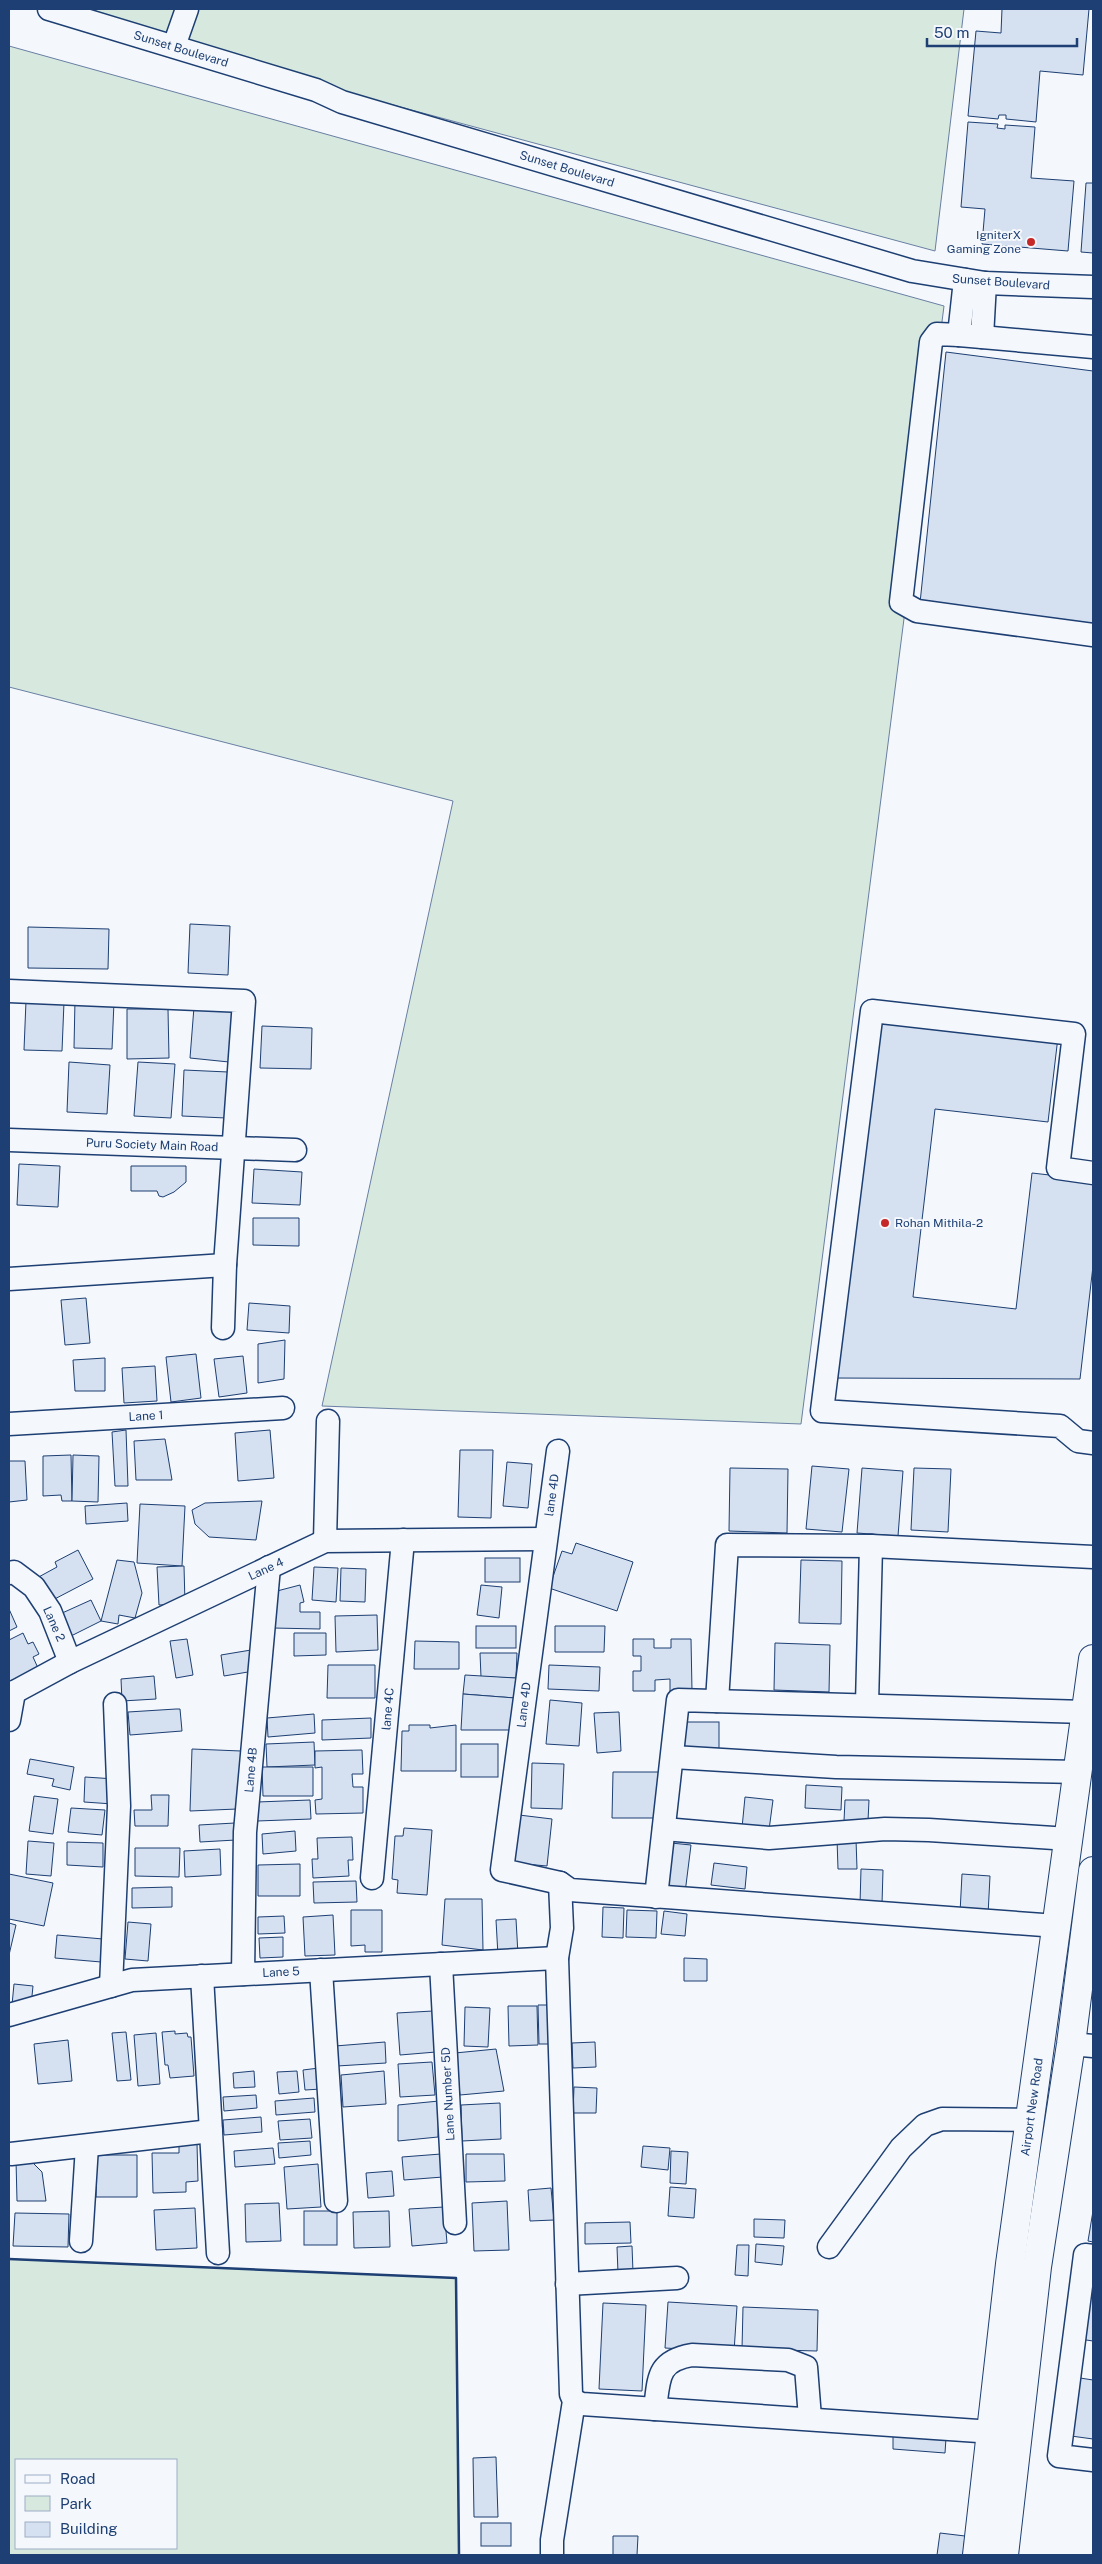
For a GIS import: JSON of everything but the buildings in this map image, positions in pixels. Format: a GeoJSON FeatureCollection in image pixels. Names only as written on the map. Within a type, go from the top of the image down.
{"type":"FeatureCollection","features":[{"type":"Feature","properties":{"kind":"main road","name":"Airport New Road"},"geometry":{"type":"LineString","coordinates":[[977,2555],[993,2432],[1010,2264],[1093,1659]]}},
{"type":"Feature","properties":{"kind":"main road"},"geometry":{"type":"LineString","coordinates":[[1004,2555],[1037,2268],[1082,2045],[1093,1871]]}},
{"type":"Feature","properties":{"kind":"street","name":"Sunset Boulevard"},"geometry":{"type":"LineString","coordinates":[[49,9],[316,90],[342,102],[912,271],[975,281],[1093,287]]}},
{"type":"Feature","properties":{"kind":"street"},"geometry":{"type":"LineString","coordinates":[[174,46],[187,9]]}},
{"type":"Feature","properties":{"kind":"street"},"geometry":{"type":"LineString","coordinates":[[959,335],[975,281]]}},
{"type":"Feature","properties":{"kind":"street"},"geometry":{"type":"LineString","coordinates":[[975,281],[982,337]]}},
{"type":"Feature","properties":{"kind":"street"},"geometry":{"type":"LineString","coordinates":[[1093,347],[938,334],[931,342],[901,602],[917,611],[1093,635]]}},
{"type":"Feature","properties":{"kind":"street"},"geometry":{"type":"LineString","coordinates":[[9,991],[244,1001],[225,1265],[223,1328]]}},
{"type":"Feature","properties":{"kind":"street"},"geometry":{"type":"LineString","coordinates":[[1093,1173],[1058,1168],[1074,1034],[872,1011],[822,1411],[1060,1426],[1078,1441],[1093,1443]]}},
{"type":"Feature","properties":{"kind":"street","name":"Puru Society Main Road"},"geometry":{"type":"LineString","coordinates":[[9,1140],[295,1150]]}},
{"type":"Feature","properties":{"kind":"street"},"geometry":{"type":"LineString","coordinates":[[9,1278],[225,1265]]}},
{"type":"Feature","properties":{"kind":"street","name":"Lane 1"},"geometry":{"type":"LineString","coordinates":[[9,1424],[283,1408]]}},
{"type":"Feature","properties":{"kind":"street"},"geometry":{"type":"LineString","coordinates":[[325,1541],[328,1421]]}},
{"type":"Feature","properties":{"kind":"street","name":"lane 4D"},"geometry":{"type":"LineString","coordinates":[[545,1539],[558,1451]]}},
{"type":"Feature","properties":{"kind":"street","name":"Lane 4"},"geometry":{"type":"LineString","coordinates":[[12,1694],[70,1662],[325,1541],[545,1539]]}},
{"type":"Feature","properties":{"kind":"street","name":"Lane 4D"},"geometry":{"type":"LineString","coordinates":[[545,1539],[502,1870],[560,1883]]}},
{"type":"Feature","properties":{"kind":"street","name":"lane 4C"},"geometry":{"type":"LineString","coordinates":[[372,1878],[403,1540]]}},
{"type":"Feature","properties":{"kind":"street"},"geometry":{"type":"LineString","coordinates":[[717,1701],[727,1544],[871,1546],[1093,1557]]}},
{"type":"Feature","properties":{"kind":"street"},"geometry":{"type":"LineString","coordinates":[[867,1704],[871,1546]]}},
{"type":"Feature","properties":{"kind":"street","name":"Lane 4B"},"geometry":{"type":"LineString","coordinates":[[243,1974],[245,1832],[269,1567]]}},
{"type":"Feature","properties":{"kind":"street","name":"Lane 2"},"geometry":{"type":"LineString","coordinates":[[9,1573],[14,1572],[34,1587],[50,1611],[70,1662]]}},
{"type":"Feature","properties":{"kind":"street"},"geometry":{"type":"LineString","coordinates":[[9,1720],[12,1694]]}},
{"type":"Feature","properties":{"kind":"street"},"geometry":{"type":"LineString","coordinates":[[656,1896],[678,1700],[867,1704],[1086,1712]]}},
{"type":"Feature","properties":{"kind":"street"},"geometry":{"type":"LineString","coordinates":[[111,1986],[119,1806],[115,1704]]}},
{"type":"Feature","properties":{"kind":"street"},"geometry":{"type":"LineString","coordinates":[[673,1757],[836,1767],[1079,1772]]}},
{"type":"Feature","properties":{"kind":"street"},"geometry":{"type":"LineString","coordinates":[[664,1830],[769,1838],[885,1829],[1069,1839]]}},
{"type":"Feature","properties":{"kind":"street"},"geometry":{"type":"LineString","coordinates":[[560,1883],[570,1890],[1057,1926]]}},
{"type":"Feature","properties":{"kind":"street"},"geometry":{"type":"LineString","coordinates":[[552,2555],[552,2540],[574,2401],[571,2394],[567,2284],[558,1958],[562,1928],[560,1883]]}},
{"type":"Feature","properties":{"kind":"street","name":"Lane 5"},"geometry":{"type":"LineString","coordinates":[[9,2015],[132,1980],[558,1958]]}},
{"type":"Feature","properties":{"kind":"street","name":"Lane Number 5D"},"geometry":{"type":"LineString","coordinates":[[441,1964],[456,2223]]}},
{"type":"Feature","properties":{"kind":"street"},"geometry":{"type":"LineString","coordinates":[[321,1970],[336,2201]]}},
{"type":"Feature","properties":{"kind":"street"},"geometry":{"type":"LineString","coordinates":[[202,1976],[218,2252]]}},
{"type":"Feature","properties":{"kind":"street"},"geometry":{"type":"LineString","coordinates":[[829,2247],[901,2148],[925,2125],[942,2119],[1031,2120]]}},
{"type":"Feature","properties":{"kind":"street"},"geometry":{"type":"LineString","coordinates":[[11,2154],[211,2131]]}},
{"type":"Feature","properties":{"kind":"street"},"geometry":{"type":"LineString","coordinates":[[81,2241],[86,2146]]}},
{"type":"Feature","properties":{"kind":"street"},"geometry":{"type":"LineString","coordinates":[[1093,2256],[1085,2255],[1059,2456],[1093,2460]]}},
{"type":"Feature","properties":{"kind":"street"},"geometry":{"type":"LineString","coordinates":[[567,2284],[677,2278]]}},
{"type":"Feature","properties":{"kind":"street"},"geometry":{"type":"LineString","coordinates":[[655,2409],[658,2380],[662,2371],[669,2362],[680,2357],[692,2355],[788,2360],[806,2367],[810,2418]]}},
{"type":"Feature","properties":{"kind":"street"},"geometry":{"type":"LineString","coordinates":[[574,2401],[582,2404],[810,2418],[993,2432]]}},
{"type":"Feature","properties":{"kind":"green space"},"geometry":{"type":"Polygon","coordinates":[[[92,9],[964,9],[935,251],[174,46],[92,9]]]}},
{"type":"Feature","properties":{"kind":"green space"},"geometry":{"type":"Polygon","coordinates":[[[9,46],[944,306],[801,1424],[322,1406],[453,801],[9,687],[9,46]]]}},
{"type":"Feature","properties":{"kind":"green space"},"geometry":{"type":"Polygon","coordinates":[[[9,2259],[456,2278],[459,2555],[9,2555],[9,2259]]]}},
{"type":"Feature","properties":{"kind":"wall"},"geometry":{"type":"LineString","coordinates":[[9,2259],[456,2278],[459,2555]]}},
{"type":"Feature","properties":{"kind":"place","name":"IgniterX Gaming Zone"},"geometry":{"type":"Point","coordinates":[1031,242]}},
{"type":"Feature","properties":{"kind":"place","name":"Rohan Mithila-2"},"geometry":{"type":"Point","coordinates":[885,1223]}}]}
